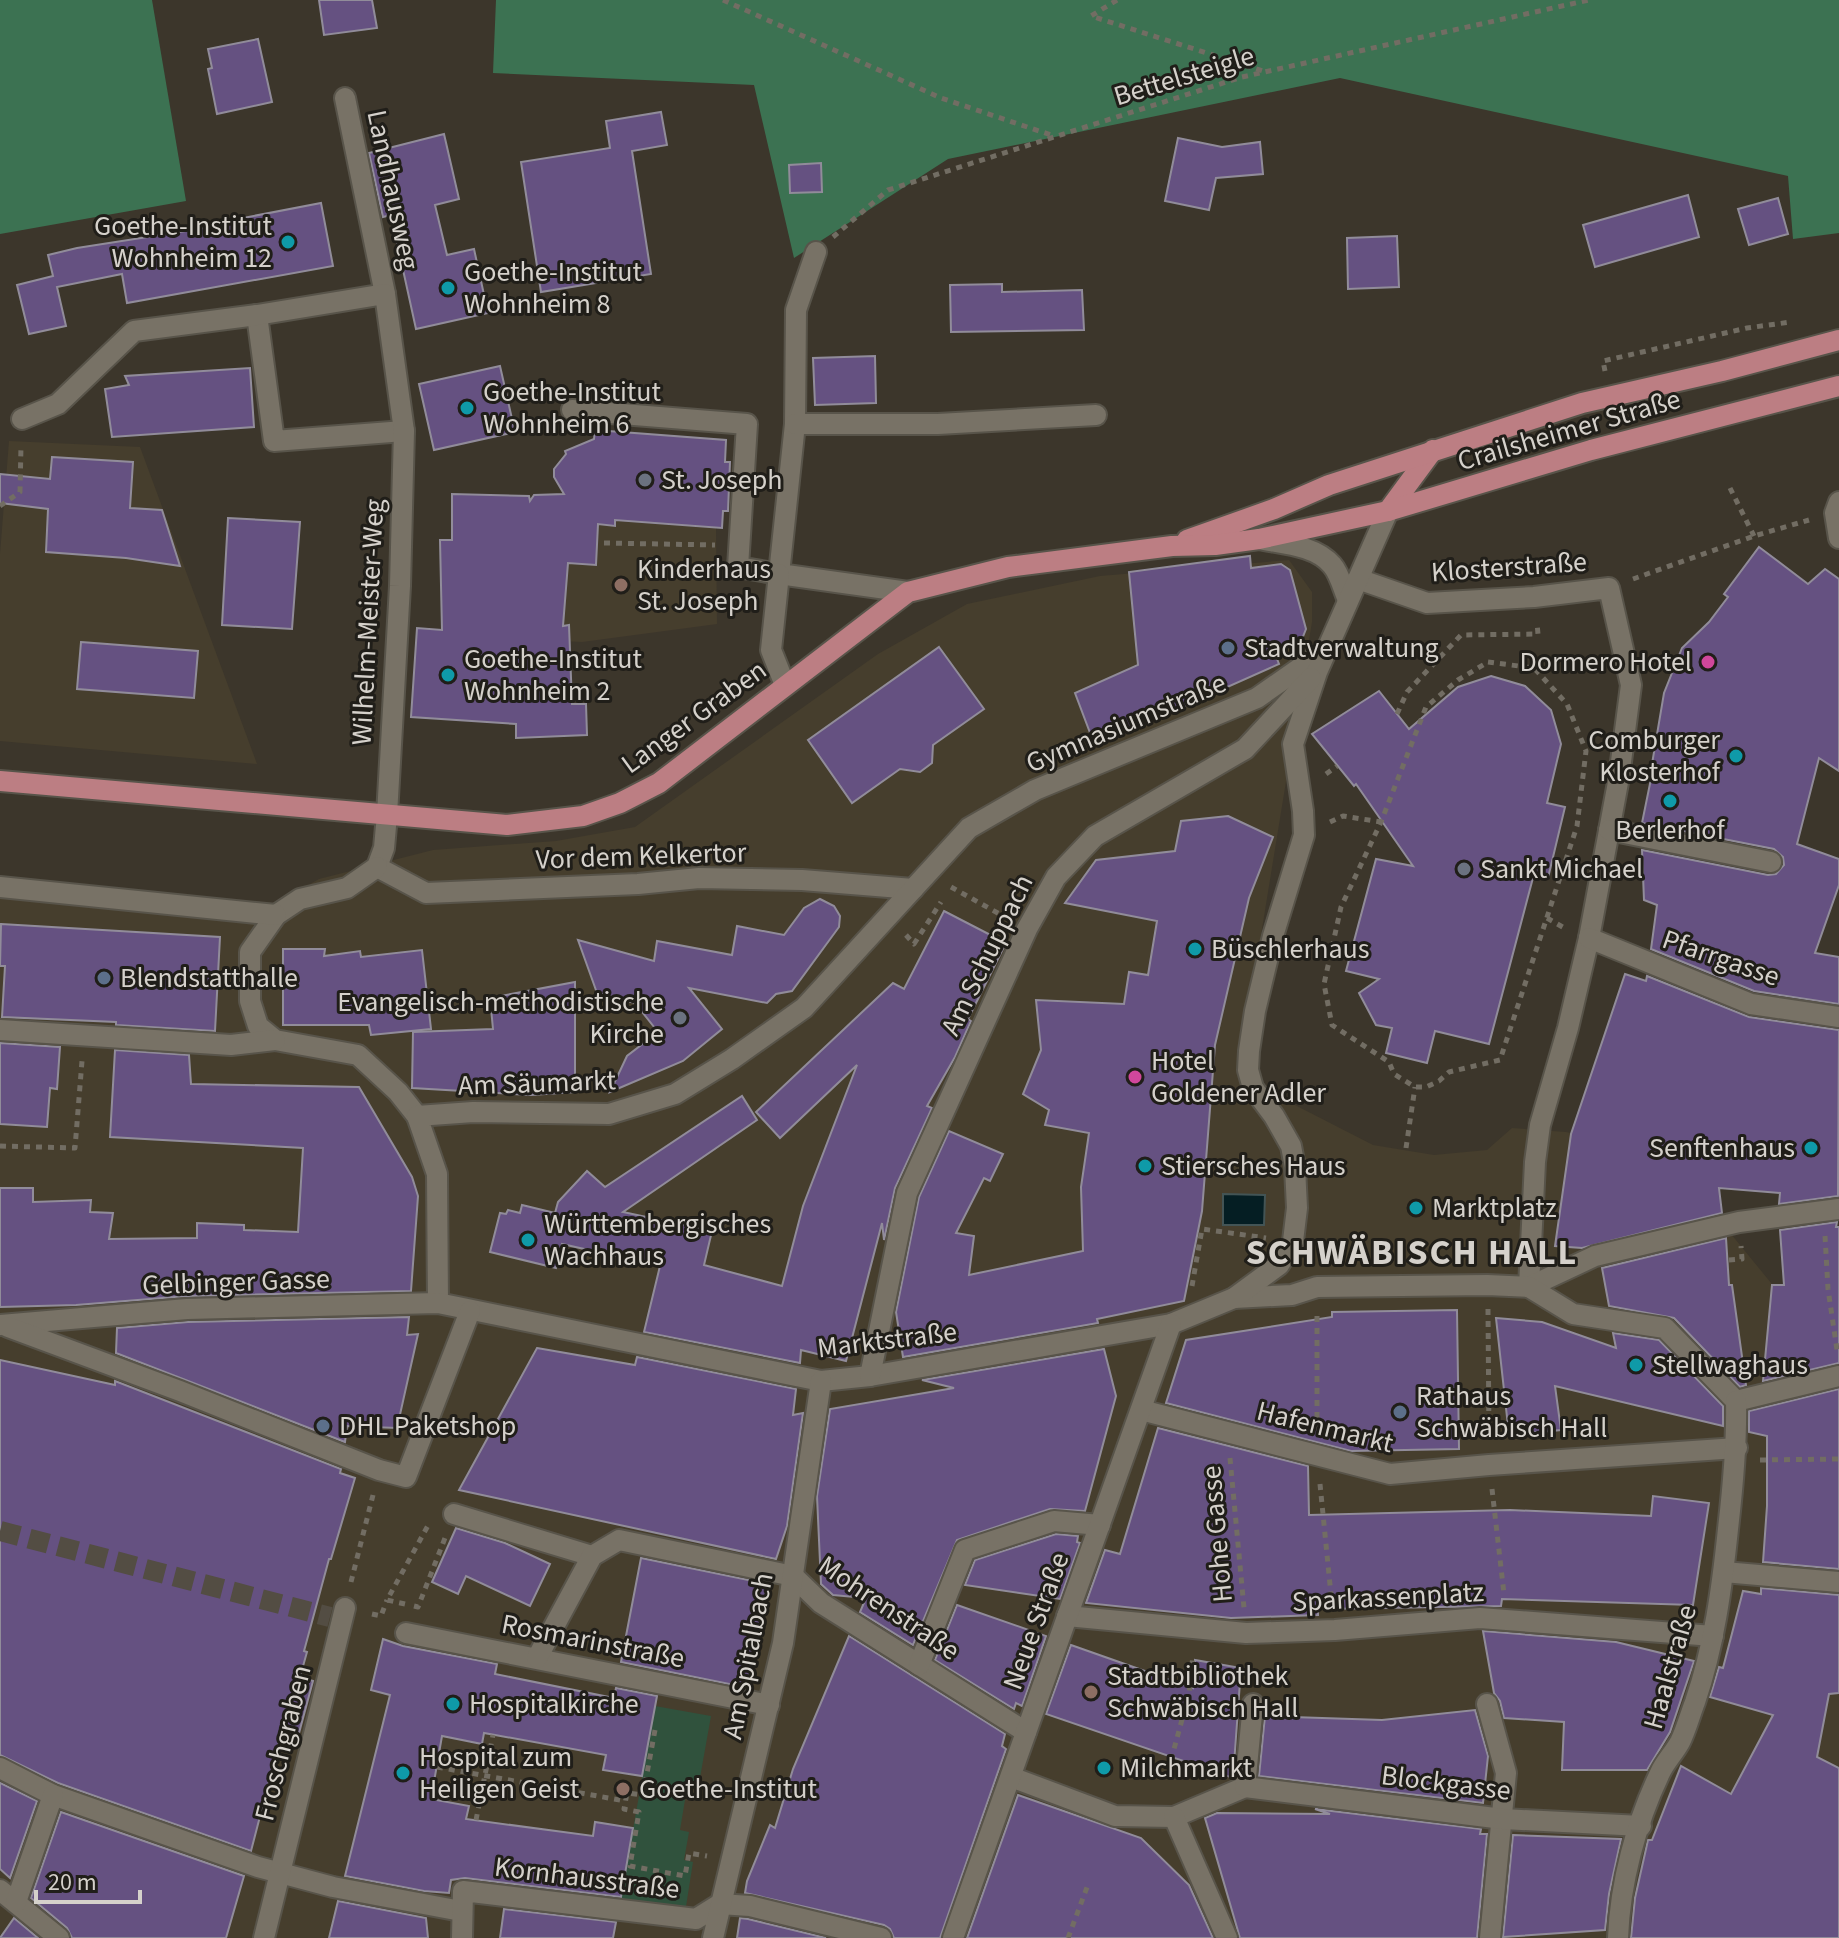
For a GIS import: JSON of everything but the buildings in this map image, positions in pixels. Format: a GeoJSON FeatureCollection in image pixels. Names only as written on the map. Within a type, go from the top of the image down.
{"type":"FeatureCollection","features":[{"type":"Feature","properties":{"kind":"main road","name":"Crailsheimer Straße"},"geometry":{"type":"LineString","coordinates":[[1172,546],[1274,509],[1329,485],[1582,403],[1839,340]]}},
{"type":"Feature","properties":{"kind":"main road","name":"Crailsheimer Straße"},"geometry":{"type":"LineString","coordinates":[[1388,511],[1591,450],[1839,386]]}},
{"type":"Feature","properties":{"kind":"main road","name":"Crailsheimer Straße"},"geometry":{"type":"LineString","coordinates":[[1388,511],[1433,450]]}},
{"type":"Feature","properties":{"kind":"main road","name":"Langer Graben"},"geometry":{"type":"LineString","coordinates":[[0,781],[507,825],[583,816],[620,803],[659,783],[908,592],[1008,567],[1172,546],[1215,545],[1259,539],[1388,511]]}},
{"type":"Feature","properties":{"kind":"street","name":"Landhausweg"},"geometry":{"type":"LineString","coordinates":[[345,98],[385,294]]}},
{"type":"Feature","properties":{"kind":"street"},"geometry":{"type":"LineString","coordinates":[[785,685],[771,650],[795,424],[796,310],[816,252]]}},
{"type":"Feature","properties":{"kind":"street"},"geometry":{"type":"LineString","coordinates":[[22,419],[58,404],[134,331],[385,294]]}},
{"type":"Feature","properties":{"kind":"street","name":"Wilhelm-Meister-Weg"},"geometry":{"type":"LineString","coordinates":[[385,294],[404,431],[400,586],[387,815]]}},
{"type":"Feature","properties":{"kind":"street"},"geometry":{"type":"LineString","coordinates":[[257,315],[274,441],[404,431]]}},
{"type":"Feature","properties":{"kind":"street"},"geometry":{"type":"LineString","coordinates":[[572,410],[747,424],[738,567],[908,592]]}},
{"type":"Feature","properties":{"kind":"street"},"geometry":{"type":"LineString","coordinates":[[795,424],[938,424],[1096,415]]}},
{"type":"Feature","properties":{"kind":"street"},"geometry":{"type":"LineString","coordinates":[[1837,507],[1839,538]]}},
{"type":"Feature","properties":{"kind":"street"},"geometry":{"type":"LineString","coordinates":[[1234,1298],[1279,1265],[1293,1241],[1297,1188],[1291,1146],[1253,1088],[1248,1070],[1255,1011],[1273,936],[1304,835],[1293,744],[1317,672],[1388,511]]}},
{"type":"Feature","properties":{"kind":"street"},"geometry":{"type":"LineString","coordinates":[[1259,539],[1296,546],[1324,558],[1333,566],[1348,600]]}},
{"type":"Feature","properties":{"kind":"street","name":"Klosterstraße"},"geometry":{"type":"LineString","coordinates":[[1358,579],[1427,603],[1534,597],[1609,588],[1631,685],[1589,938],[1568,1028],[1540,1125],[1535,1162],[1529,1287]]}},
{"type":"Feature","properties":{"kind":"street","name":"Gymnasiumstraße"},"geometry":{"type":"LineString","coordinates":[[913,889],[969,828],[1035,790],[1257,698],[1327,649]]}},
{"type":"Feature","properties":{"kind":"street","name":"Am Schuppach"},"geometry":{"type":"LineString","coordinates":[[870,1376],[907,1193],[1027,929],[1056,877],[1095,836],[1245,749],[1317,672]]}},
{"type":"Feature","properties":{"kind":"street"},"geometry":{"type":"LineString","coordinates":[[275,1040],[258,1026],[250,1001],[250,952],[276,915],[300,899],[347,888],[377,867],[384,848],[387,815]]}},
{"type":"Feature","properties":{"kind":"street"},"geometry":{"type":"LineString","coordinates":[[1609,830],[1771,862]]}},
{"type":"Feature","properties":{"kind":"street","name":"Vor dem Kelkertor"},"geometry":{"type":"LineString","coordinates":[[377,867],[426,893],[638,884],[699,878],[802,880],[913,889]]}},
{"type":"Feature","properties":{"kind":"street"},"geometry":{"type":"LineString","coordinates":[[0,887],[276,915]]}},
{"type":"Feature","properties":{"kind":"street","name":"Am Säumarkt"},"geometry":{"type":"LineString","coordinates":[[417,1116],[473,1112],[609,1114],[675,1094],[732,1059],[804,1008],[913,889]]}},
{"type":"Feature","properties":{"kind":"street","name":"Pfarrgasse"},"geometry":{"type":"LineString","coordinates":[[1589,938],[1751,1004],[1839,1017]]}},
{"type":"Feature","properties":{"kind":"street"},"geometry":{"type":"LineString","coordinates":[[0,1030],[231,1045],[275,1040],[358,1055],[398,1092],[417,1116],[437,1174],[438,1303]]}},
{"type":"Feature","properties":{"kind":"street"},"geometry":{"type":"LineString","coordinates":[[1234,1298],[1292,1295],[1317,1287],[1529,1287],[1595,1256],[1739,1222],[1831,1210]]}},
{"type":"Feature","properties":{"kind":"street"},"geometry":{"type":"LineString","coordinates":[[1529,1287],[1573,1314],[1665,1328],[1736,1401],[1839,1376]]}},
{"type":"Feature","properties":{"kind":"street","name":"Marktstraße"},"geometry":{"type":"LineString","coordinates":[[470,1311],[821,1381],[870,1376],[1171,1324],[1234,1298]]}},
{"type":"Feature","properties":{"kind":"street","name":"Gelbinger Gasse"},"geometry":{"type":"LineString","coordinates":[[438,1303],[470,1311],[406,1477],[379,1470],[180,1391],[1,1325],[187,1309],[438,1303]]}},
{"type":"Feature","properties":{"kind":"street","name":"Neue Straße"},"geometry":{"type":"LineString","coordinates":[[953,1938],[1171,1324]]}},
{"type":"Feature","properties":{"kind":"street","name":"Am Spitalbach"},"geometry":{"type":"LineString","coordinates":[[713,1938],[783,1643],[821,1381]]}},
{"type":"Feature","properties":{"kind":"street","name":"Haalstraße"},"geometry":{"type":"LineString","coordinates":[[1618,1938],[1619,1912],[1627,1871],[1641,1826],[1661,1772],[1680,1742],[1696,1699],[1713,1636],[1724,1572],[1736,1452],[1736,1401]]}},
{"type":"Feature","properties":{"kind":"street","name":"Hafenmarkt"},"geometry":{"type":"LineString","coordinates":[[1141,1410],[1390,1474],[1489,1465],[1736,1452]]}},
{"type":"Feature","properties":{"kind":"street"},"geometry":{"type":"LineString","coordinates":[[454,1514],[592,1556],[537,1658]]}},
{"type":"Feature","properties":{"kind":"street"},"geometry":{"type":"LineString","coordinates":[[919,1665],[965,1550],[1054,1521],[1100,1525]]}},
{"type":"Feature","properties":{"kind":"street","name":"Mohrenstraße"},"geometry":{"type":"LineString","coordinates":[[592,1556],[619,1540],[793,1576],[821,1603],[1026,1732]]}},
{"type":"Feature","properties":{"kind":"street"},"geometry":{"type":"LineString","coordinates":[[1724,1572],[1839,1582]]}},
{"type":"Feature","properties":{"kind":"street","name":"Froschgraben"},"geometry":{"type":"LineString","coordinates":[[264,1938],[345,1608]]}},
{"type":"Feature","properties":{"kind":"street","name":"Sparkassenplatz"},"geometry":{"type":"LineString","coordinates":[[1067,1616],[1246,1633],[1335,1630],[1480,1618],[1713,1636]]}},
{"type":"Feature","properties":{"kind":"street","name":"Rosmarinstraße"},"geometry":{"type":"LineString","coordinates":[[406,1633],[769,1705]]}},
{"type":"Feature","properties":{"kind":"street"},"geometry":{"type":"LineString","coordinates":[[1011,1777],[1115,1816],[1174,1817],[1245,1787],[1253,1704]]}},
{"type":"Feature","properties":{"kind":"street"},"geometry":{"type":"LineString","coordinates":[[1487,1704],[1506,1773],[1490,1938]]}},
{"type":"Feature","properties":{"kind":"street","name":"Kornhausstraße"},"geometry":{"type":"LineString","coordinates":[[0,1768],[53,1795],[258,1867],[333,1887],[461,1911]]}},
{"type":"Feature","properties":{"kind":"street","name":"Blockgasse"},"geometry":{"type":"LineString","coordinates":[[1245,1787],[1503,1819],[1641,1826]]}},
{"type":"Feature","properties":{"kind":"street"},"geometry":{"type":"LineString","coordinates":[[53,1795],[8,1896],[59,1938]]}},
{"type":"Feature","properties":{"kind":"street"},"geometry":{"type":"LineString","coordinates":[[1174,1817],[1227,1938]]}},
{"type":"Feature","properties":{"kind":"street","name":"Kornhausstraße"},"geometry":{"type":"LineString","coordinates":[[462,1938],[463,1891],[696,1919],[720,1904]]}},
{"type":"Feature","properties":{"kind":"street"},"geometry":{"type":"LineString","coordinates":[[720,1904],[750,1906],[881,1938]]}},
{"type":"Feature","properties":{"kind":"path"},"geometry":{"type":"LineString","coordinates":[[723,0],[941,98],[1055,136]]}},
{"type":"Feature","properties":{"kind":"path"},"geometry":{"type":"LineString","coordinates":[[1117,0],[1091,16],[1265,72]]}},
{"type":"Feature","properties":{"kind":"path","name":"Bettelsteigle"},"geometry":{"type":"LineString","coordinates":[[816,252],[888,190],[1265,72],[1589,0]]}},
{"type":"Feature","properties":{"kind":"path"},"geometry":{"type":"LineString","coordinates":[[1606,374],[1603,361],[1747,328],[1793,321]]}},
{"type":"Feature","properties":{"kind":"path"},"geometry":{"type":"LineString","coordinates":[[1730,340],[1747,328]]}},
{"type":"Feature","properties":{"kind":"path"},"geometry":{"type":"LineString","coordinates":[[0,506],[20,492],[22,419]]}},
{"type":"Feature","properties":{"kind":"path"},"geometry":{"type":"LineString","coordinates":[[1730,488],[1754,536]]}},
{"type":"Feature","properties":{"kind":"path"},"geometry":{"type":"LineString","coordinates":[[1609,588],[1837,507]]}},
{"type":"Feature","properties":{"kind":"path"},"geometry":{"type":"LineString","coordinates":[[604,543],[740,547]]}},
{"type":"Feature","properties":{"kind":"path"},"geometry":{"type":"LineString","coordinates":[[1397,714],[1407,692],[1461,635],[1538,634]]}},
{"type":"Feature","properties":{"kind":"path"},"geometry":{"type":"LineString","coordinates":[[1488,662],[1534,668],[1567,704],[1586,751],[1577,826],[1500,1060],[1449,1072],[1426,1087],[1415,1087],[1394,1074],[1389,1062],[1332,1025],[1324,984],[1341,907],[1381,822],[1426,707],[1458,680],[1488,662]]}},
{"type":"Feature","properties":{"kind":"path"},"geometry":{"type":"LineString","coordinates":[[1304,835],[1343,816],[1381,822]]}},
{"type":"Feature","properties":{"kind":"path"},"geometry":{"type":"LineString","coordinates":[[914,944],[951,887],[1013,921]]}},
{"type":"Feature","properties":{"kind":"path"},"geometry":{"type":"LineString","coordinates":[[0,1146],[75,1148],[84,1036]]}},
{"type":"Feature","properties":{"kind":"path"},"geometry":{"type":"LineString","coordinates":[[1406,1148],[1415,1087]]}},
{"type":"Feature","properties":{"kind":"path"},"geometry":{"type":"LineString","coordinates":[[1831,1210],[1828,1289],[1839,1362]]}},
{"type":"Feature","properties":{"kind":"path"},"geometry":{"type":"LineString","coordinates":[[1192,1284],[1202,1229],[1293,1241]]}},
{"type":"Feature","properties":{"kind":"path"},"geometry":{"type":"LineString","coordinates":[[1729,1260],[1742,1259],[1742,1247]]}},
{"type":"Feature","properties":{"kind":"path"},"geometry":{"type":"LineString","coordinates":[[1317,1287],[1317,1455],[1335,1630]]}},
{"type":"Feature","properties":{"kind":"path","name":"Hohe Gasse"},"geometry":{"type":"LineString","coordinates":[[1228,1432],[1246,1633]]}},
{"type":"Feature","properties":{"kind":"path"},"geometry":{"type":"LineString","coordinates":[[1736,1452],[1773,1462],[1839,1459]]}},
{"type":"Feature","properties":{"kind":"path"},"geometry":{"type":"LineString","coordinates":[[345,1608],[379,1470]]}},
{"type":"Feature","properties":{"kind":"path"},"geometry":{"type":"LineString","coordinates":[[432,1516],[387,1600],[418,1607],[454,1514]]}},
{"type":"Feature","properties":{"kind":"path"},"geometry":{"type":"LineString","coordinates":[[1171,1760],[1189,1694],[1189,1676]]}},
{"type":"Feature","properties":{"kind":"path"},"geometry":{"type":"LineString","coordinates":[[655,1730],[643,1795],[627,1793],[625,1801],[624,1809],[639,1812],[628,1866],[685,1876],[689,1853]]}},
{"type":"Feature","properties":{"kind":"path"},"geometry":{"type":"LineString","coordinates":[[476,1820],[493,1735]]}},
{"type":"Feature","properties":{"kind":"path"},"geometry":{"type":"LineString","coordinates":[[437,1767],[625,1801]]}},
{"type":"Feature","properties":{"kind":"path"},"geometry":{"type":"LineString","coordinates":[[1068,1938],[1089,1882]]}},
{"type":"Feature","properties":{"kind":"shaded area"},"geometry":{"type":"Polygon","coordinates":[[[9,441],[140,447],[257,764],[0,741],[0,554],[9,441]]]}},
{"type":"Feature","properties":{"kind":"shaded area","name":"Kinderhaus St. Joseph"},"geometry":{"type":"Polygon","coordinates":[[[615,520],[716,528],[717,624],[582,642],[523,639],[523,627],[591,524],[615,526],[615,520]]]}},
{"type":"Feature","properties":{"kind":"shaded area"},"geometry":{"type":"Polygon","coordinates":[[[1289,560],[1312,592],[1312,622],[1238,1076],[1373,1145],[1434,1155],[1487,1150],[1512,1128],[1566,1132],[1668,1157],[1839,1366],[1839,1938],[0,1938],[0,891],[255,915],[319,879],[433,850],[556,841],[635,827],[878,654],[967,604],[1100,576],[1289,560]]]}},
{"type":"Feature","properties":{"kind":"green space"},"geometry":{"type":"Polygon","coordinates":[[[0,0],[152,0],[186,201],[0,234],[0,0]]]}},
{"type":"Feature","properties":{"kind":"green space"},"geometry":{"type":"Polygon","coordinates":[[[496,0],[1839,0],[1839,233],[1793,239],[1788,176],[1340,78],[948,159],[794,258],[754,85],[493,73],[496,0]]]}},
{"type":"Feature","properties":{"kind":"green space"},"geometry":{"type":"Polygon","coordinates":[[[655,1706],[711,1716],[698,1789],[687,1788],[680,1830],[689,1832],[684,1860],[693,1862],[685,1913],[620,1902],[655,1706]]]}},
{"type":"Feature","properties":{"kind":"water"},"geometry":{"type":"Polygon","coordinates":[[[1223,1194],[1265,1195],[1264,1225],[1223,1225],[1223,1194]]]}},
{"type":"Feature","properties":{"kind":"tunnel"},"geometry":{"type":"LineString","coordinates":[[0,1531],[330,1617]]}},
{"type":"Feature","properties":{"kind":"place","name":"Goethe-Institut Wohnheim 12"},"geometry":{"type":"Point","coordinates":[288,242]}},
{"type":"Feature","properties":{"kind":"place","name":"Goethe-Institut Wohnheim 8"},"geometry":{"type":"Point","coordinates":[448,288]}},
{"type":"Feature","properties":{"kind":"place","name":"Goethe-Institut Wohnheim 6"},"geometry":{"type":"Point","coordinates":[467,408]}},
{"type":"Feature","properties":{"kind":"place","name":"St. Joseph"},"geometry":{"type":"Point","coordinates":[645,480]}},
{"type":"Feature","properties":{"kind":"place","name":"Kinderhaus St. Joseph"},"geometry":{"type":"Point","coordinates":[621,585]}},
{"type":"Feature","properties":{"kind":"place","name":"Stadtverwaltung"},"geometry":{"type":"Point","coordinates":[1228,648]}},
{"type":"Feature","properties":{"kind":"place","name":"Dormero Hotel"},"geometry":{"type":"Point","coordinates":[1708,662]}},
{"type":"Feature","properties":{"kind":"place","name":"Goethe-Institut Wohnheim 2"},"geometry":{"type":"Point","coordinates":[448,675]}},
{"type":"Feature","properties":{"kind":"place","name":"Comburger Klosterhof"},"geometry":{"type":"Point","coordinates":[1736,756]}},
{"type":"Feature","properties":{"kind":"place","name":"Berlerhof"},"geometry":{"type":"Point","coordinates":[1670,801]}},
{"type":"Feature","properties":{"kind":"place","name":"Sankt Michael"},"geometry":{"type":"Point","coordinates":[1464,869]}},
{"type":"Feature","properties":{"kind":"place","name":"Büschlerhaus"},"geometry":{"type":"Point","coordinates":[1195,949]}},
{"type":"Feature","properties":{"kind":"place","name":"Blendstatthalle"},"geometry":{"type":"Point","coordinates":[104,978]}},
{"type":"Feature","properties":{"kind":"place","name":"Evangelisch-methodistische Kirche"},"geometry":{"type":"Point","coordinates":[680,1018]}},
{"type":"Feature","properties":{"kind":"place","name":"Hotel Goldener Adler"},"geometry":{"type":"Point","coordinates":[1135,1077]}},
{"type":"Feature","properties":{"kind":"place","name":"Senftenhaus"},"geometry":{"type":"Point","coordinates":[1811,1148]}},
{"type":"Feature","properties":{"kind":"place","name":"Stiersches Haus"},"geometry":{"type":"Point","coordinates":[1145,1166]}},
{"type":"Feature","properties":{"kind":"place","name":"Marktplatz"},"geometry":{"type":"Point","coordinates":[1416,1208]}},
{"type":"Feature","properties":{"kind":"place","name":"Württembergisches Wachhaus"},"geometry":{"type":"Point","coordinates":[528,1240]}},
{"type":"Feature","properties":{"kind":"place","name":"Stellwaghaus"},"geometry":{"type":"Point","coordinates":[1636,1365]}},
{"type":"Feature","properties":{"kind":"place","name":"Rathaus Schwäbisch Hall"},"geometry":{"type":"Point","coordinates":[1400,1412]}},
{"type":"Feature","properties":{"kind":"place","name":"DHL Paketshop"},"geometry":{"type":"Point","coordinates":[323,1426]}},
{"type":"Feature","properties":{"kind":"place","name":"Stadtbibliothek Schwäbisch Hall"},"geometry":{"type":"Point","coordinates":[1091,1692]}},
{"type":"Feature","properties":{"kind":"place","name":"Hospitalkirche"},"geometry":{"type":"Point","coordinates":[453,1704]}},
{"type":"Feature","properties":{"kind":"place","name":"Milchmarkt"},"geometry":{"type":"Point","coordinates":[1104,1768]}},
{"type":"Feature","properties":{"kind":"place","name":"Hospital zum Heiligen Geist"},"geometry":{"type":"Point","coordinates":[403,1773]}},
{"type":"Feature","properties":{"kind":"place","name":"Goethe-Institut"},"geometry":{"type":"Point","coordinates":[623,1789]}},
{"type":"Feature","properties":{"kind":"district","name":"SCHWÄBISCH HALL"},"geometry":{"type":"Point","coordinates":[1412,1252]}}]}
